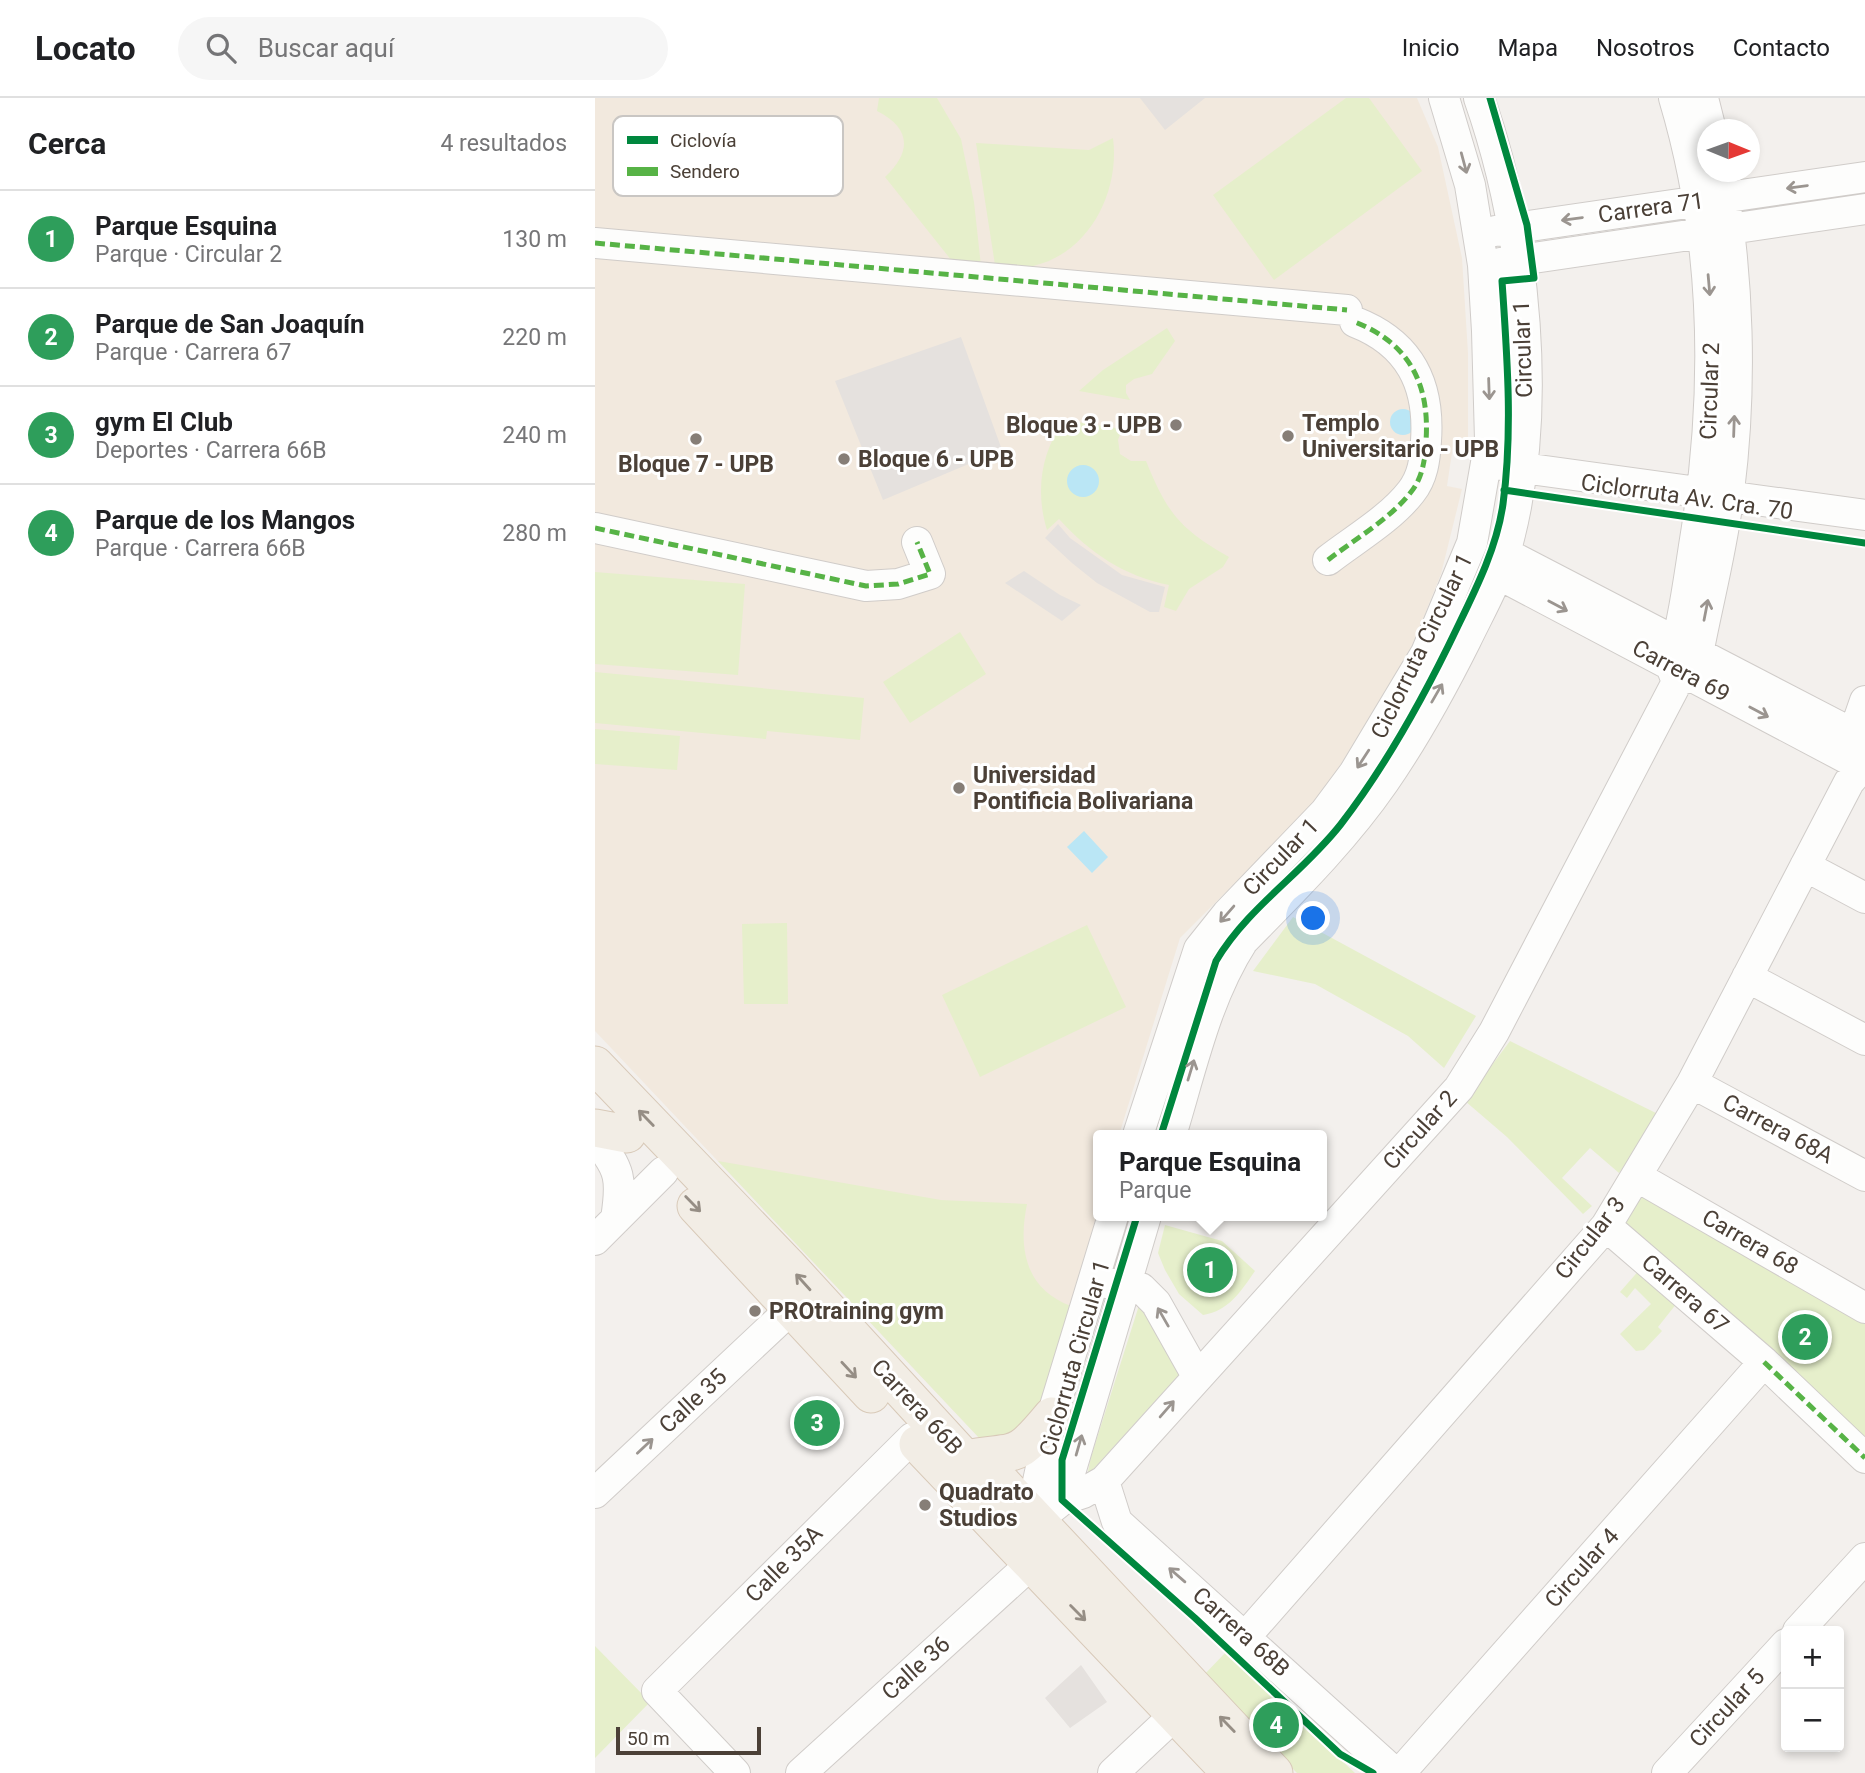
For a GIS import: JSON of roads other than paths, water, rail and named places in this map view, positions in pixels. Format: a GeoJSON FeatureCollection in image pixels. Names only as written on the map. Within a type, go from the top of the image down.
{"type":"FeatureCollection","features":[{"type":"Feature","properties":{"kind":"main road","name":"Carrera 66B"},"geometry":{"type":"LineString","coordinates":[[595,1065],[787,1265],[965,1459],[1051,1507]]}},
{"type":"Feature","properties":{"kind":"main road","name":"Carrera 66B"},"geometry":{"type":"LineString","coordinates":[[595,1102],[606,1134],[663,1172],[975,1507],[1044,1554],[1186,1705],[1274,1773]]}},
{"type":"Feature","properties":{"kind":"main road"},"geometry":{"type":"LineString","coordinates":[[965,1459],[1003,1456],[1018,1451],[1052,1416]]}},
{"type":"Feature","properties":{"kind":"main road"},"geometry":{"type":"LineString","coordinates":[[975,1507],[1051,1507],[1044,1554]]}},
{"type":"Feature","properties":{"kind":"main road","name":"Carrera 66B"},"geometry":{"type":"LineString","coordinates":[[1186,1705],[1231,1773]]}},
{"type":"Feature","properties":{"kind":"street","name":"Circular 1"},"geometry":{"type":"LineString","coordinates":[[1140,1130],[1199,949],[1227,914],[1325,812],[1380,733],[1426,653],[1472,543],[1487,464],[1490,404],[1483,265],[1470,185],[1444,98]]}},
{"type":"Feature","properties":{"kind":"street","name":"Circular 1"},"geometry":{"type":"LineString","coordinates":[[1173,1130],[1218,986],[1231,960],[1243,941],[1345,831],[1383,784],[1453,667],[1501,564],[1521,468],[1525,391],[1514,228],[1503,177],[1479,98]]}},
{"type":"Feature","properties":{"kind":"street","name":"Circular 2"},"geometry":{"type":"LineString","coordinates":[[1051,1507],[1104,1480],[1459,1088],[1477,1063],[1683,664],[1716,493],[1735,359],[1716,231],[1714,190],[1674,98]]}},
{"type":"Feature","properties":{"kind":"street"},"geometry":{"type":"LineString","coordinates":[[1703,98],[1708,119]]}},
{"type":"Feature","properties":{"kind":"street","name":"Carrera 71"},"geometry":{"type":"LineString","coordinates":[[1478,233],[1714,190],[1865,177]]}},
{"type":"Feature","properties":{"kind":"street","name":"Carrera 71"},"geometry":{"type":"LineString","coordinates":[[1483,265],[1865,209]]}},
{"type":"Feature","properties":{"kind":"street"},"geometry":{"type":"LineString","coordinates":[[595,243],[1350,317],[1398,346],[1423,389],[1427,422],[1423,470],[1413,490],[1394,510],[1328,561]]}},
{"type":"Feature","properties":{"kind":"street"},"geometry":{"type":"LineString","coordinates":[[1487,464],[1865,515]]}},
{"type":"Feature","properties":{"kind":"street"},"geometry":{"type":"LineString","coordinates":[[595,528],[866,586],[898,584],[930,574],[917,542]]}},
{"type":"Feature","properties":{"kind":"street","name":"Carrera 69"},"geometry":{"type":"LineString","coordinates":[[1501,564],[1858,759]]}},
{"type":"Feature","properties":{"kind":"street","name":"Circular 3"},"geometry":{"type":"LineString","coordinates":[[1246,1636],[1606,1226],[1692,1083],[1858,759],[1865,701]]}},
{"type":"Feature","properties":{"kind":"street"},"geometry":{"type":"LineString","coordinates":[[1805,866],[1865,898]]}},
{"type":"Feature","properties":{"kind":"street"},"geometry":{"type":"LineString","coordinates":[[1747,977],[1865,1040]]}},
{"type":"Feature","properties":{"kind":"street","name":"Carrera 68A"},"geometry":{"type":"LineString","coordinates":[[1692,1083],[1865,1176]]}},
{"type":"Feature","properties":{"kind":"street","name":"Carrera 66B"},"geometry":{"type":"LineString","coordinates":[[606,1134],[621,1182],[616,1219]]}},
{"type":"Feature","properties":{"kind":"street"},"geometry":{"type":"LineString","coordinates":[[595,1240],[663,1172]]}},
{"type":"Feature","properties":{"kind":"street","name":"Carrera 68"},"geometry":{"type":"LineString","coordinates":[[1636,1176],[1865,1308]]}},
{"type":"Feature","properties":{"kind":"street"},"geometry":{"type":"LineString","coordinates":[[1051,1507],[1052,1416],[1111,1221]]}},
{"type":"Feature","properties":{"kind":"street"},"geometry":{"type":"LineString","coordinates":[[1051,1507],[1144,1221]]}},
{"type":"Feature","properties":{"kind":"street","name":"Carrera 67"},"geometry":{"type":"LineString","coordinates":[[1606,1226],[1764,1362],[1865,1458]]}},
{"type":"Feature","properties":{"kind":"street"},"geometry":{"type":"LineString","coordinates":[[1093,1281],[1141,1288],[1156,1303],[1197,1376]]}},
{"type":"Feature","properties":{"kind":"street","name":"Calle 35"},"geometry":{"type":"LineString","coordinates":[[595,1493],[792,1309]]}},
{"type":"Feature","properties":{"kind":"street","name":"Circular 4"},"geometry":{"type":"LineString","coordinates":[[1397,1773],[1764,1362]]}},
{"type":"Feature","properties":{"kind":"street","name":"Calle 35A"},"geometry":{"type":"LineString","coordinates":[[735,1773],[657,1691],[912,1438]]}},
{"type":"Feature","properties":{"kind":"street","name":"Carrera 68B"},"geometry":{"type":"LineString","coordinates":[[1104,1480],[1117,1522],[1397,1773]]}},
{"type":"Feature","properties":{"kind":"street","name":"Calle 36"},"geometry":{"type":"LineString","coordinates":[[801,1773],[1044,1554]]}},
{"type":"Feature","properties":{"kind":"street"},"geometry":{"type":"LineString","coordinates":[[1803,1626],[1865,1558]]}},
{"type":"Feature","properties":{"kind":"street","name":"Circular 5"},"geometry":{"type":"LineString","coordinates":[[1667,1773],[1781,1649]]}},
{"type":"Feature","properties":{"kind":"street"},"geometry":{"type":"LineString","coordinates":[[1113,1773],[1186,1705]]}},
{"type":"Feature","properties":{"kind":"water"},"geometry":{"type":"Polygon","coordinates":[[[1403,409],[1412,413],[1416,422],[1412,431],[1403,435],[1394,431],[1390,422],[1394,413],[1403,409]]]}},
{"type":"Feature","properties":{"kind":"water"},"geometry":{"type":"Polygon","coordinates":[[[1083,465],[1094,470],[1099,481],[1094,492],[1083,497],[1072,492],[1067,481],[1072,470],[1083,465]]]}},
{"type":"Feature","properties":{"kind":"water"},"geometry":{"type":"Polygon","coordinates":[[[1084,831],[1108,857],[1092,873],[1067,847],[1084,831]]]}},
{"type":"Feature","properties":{"kind":"place","name":"Bloque 3 - UPB"},"geometry":{"type":"Point","coordinates":[1176,425]}},
{"type":"Feature","properties":{"kind":"place","name":"Templo Universitario - UPB"},"geometry":{"type":"Point","coordinates":[1288,436]}},
{"type":"Feature","properties":{"kind":"place","name":"Bloque 7 - UPB"},"geometry":{"type":"Point","coordinates":[696,439]}},
{"type":"Feature","properties":{"kind":"place","name":"Bloque 6 - UPB"},"geometry":{"type":"Point","coordinates":[844,459]}},
{"type":"Feature","properties":{"kind":"place","name":"Universidad Pontificia Bolivariana"},"geometry":{"type":"Point","coordinates":[959,788]}},
{"type":"Feature","properties":{"kind":"place","name":"Parque Esquina"},"geometry":{"type":"Point","coordinates":[1210,1270]}},
{"type":"Feature","properties":{"kind":"place","name":"PROtraining gym"},"geometry":{"type":"Point","coordinates":[755,1311]}},
{"type":"Feature","properties":{"kind":"place","name":"Parque de San Joaquín"},"geometry":{"type":"Point","coordinates":[1805,1337]}},
{"type":"Feature","properties":{"kind":"place","name":"gym El Club"},"geometry":{"type":"Point","coordinates":[817,1423]}},
{"type":"Feature","properties":{"kind":"place","name":"Quadrato Studios"},"geometry":{"type":"Point","coordinates":[925,1505]}},
{"type":"Feature","properties":{"kind":"place","name":"Parque de los Mangos"},"geometry":{"type":"Point","coordinates":[1276,1725]}}]}
